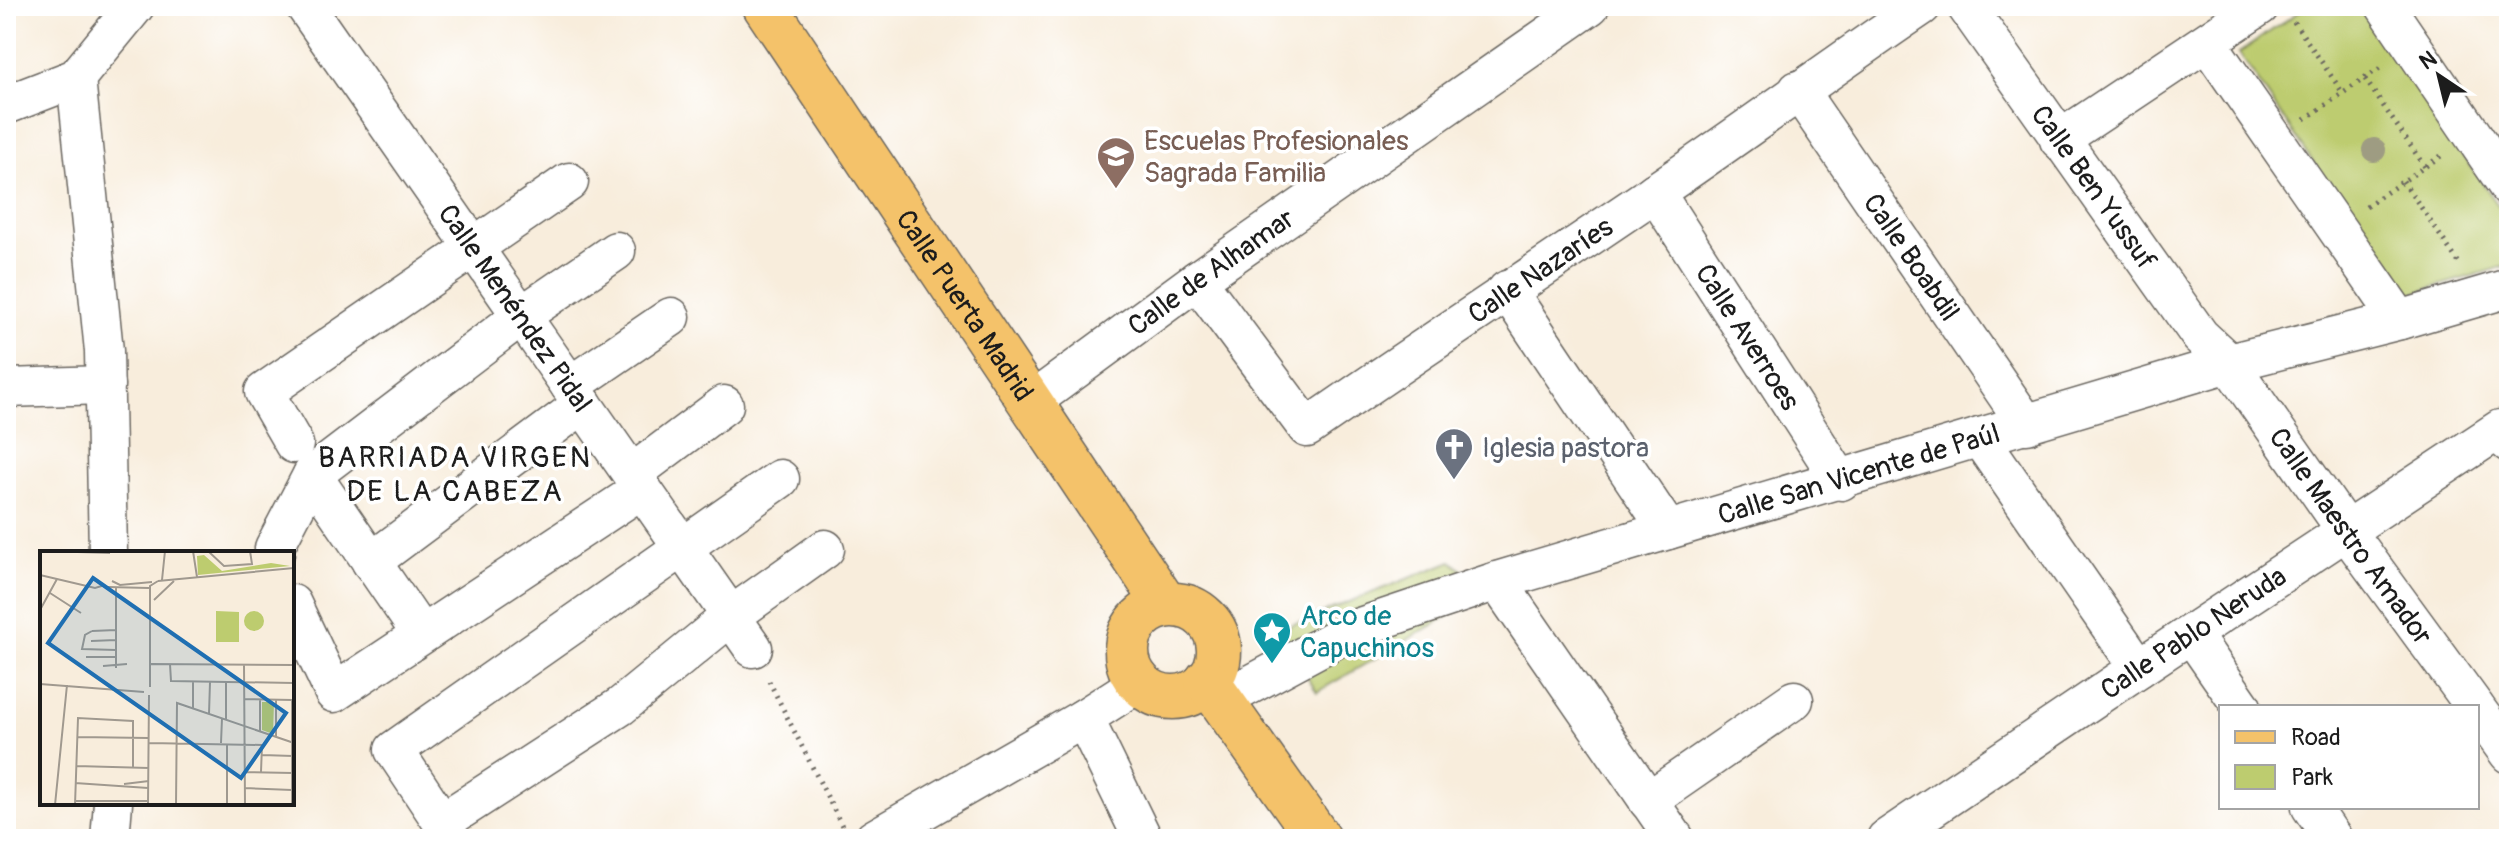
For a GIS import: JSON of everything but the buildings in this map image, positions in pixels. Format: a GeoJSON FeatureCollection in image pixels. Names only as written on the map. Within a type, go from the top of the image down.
{"type":"FeatureCollection","features":[{"type":"Feature","properties":{"kind":"main road","name":"Calle Puerta Madrid"},"geometry":{"type":"LineString","coordinates":[[765,6],[1166,605]]}},
{"type":"Feature","properties":{"kind":"main road"},"geometry":{"type":"LineString","coordinates":[[1214,690],[1173,697],[1155,693],[1140,682],[1128,660],[1130,636],[1143,616],[1166,605],[1188,607],[1198,612],[1213,629],[1219,651],[1214,690],[1319,839]]}},
{"type":"Feature","properties":{"kind":"street"},"geometry":{"type":"LineString","coordinates":[[6,105],[76,78],[135,6]]}},
{"type":"Feature","properties":{"kind":"street","name":"Calle Menéndez Pidal"},"geometry":{"type":"LineString","coordinates":[[305,6],[753,648]]}},
{"type":"Feature","properties":{"kind":"street","name":"Calle de Alhamar"},"geometry":{"type":"LineString","coordinates":[[1031,402],[1197,280],[1590,6]]}},
{"type":"Feature","properties":{"kind":"street","name":"Calle Nazaríes"},"geometry":{"type":"LineString","coordinates":[[1197,280],[1307,428],[1922,6]]}},
{"type":"Feature","properties":{"kind":"street","name":"Calle Ben Yussuf"},"geometry":{"type":"LineString","coordinates":[[1966,6],[2200,336],[2229,363]]}},
{"type":"Feature","properties":{"kind":"street"},"geometry":{"type":"LineString","coordinates":[[2385,6],[2509,188]]}},
{"type":"Feature","properties":{"kind":"street"},"geometry":{"type":"LineString","coordinates":[[2059,140],[2207,42],[2276,12]]}},
{"type":"Feature","properties":{"kind":"street"},"geometry":{"type":"LineString","coordinates":[[2207,42],[2400,320]]}},
{"type":"Feature","properties":{"kind":"street"},"geometry":{"type":"LineString","coordinates":[[76,78],[104,351],[108,551]]}},
{"type":"Feature","properties":{"kind":"street","name":"Calle Boabdil"},"geometry":{"type":"LineString","coordinates":[[1798,90],[2027,425]]}},
{"type":"Feature","properties":{"kind":"street"},"geometry":{"type":"LineString","coordinates":[[421,634],[303,460],[264,392],[569,182]]}},
{"type":"Feature","properties":{"kind":"street","name":"Calle Averroes"},"geometry":{"type":"LineString","coordinates":[[1655,192],[1841,481]]}},
{"type":"Feature","properties":{"kind":"street"},"geometry":{"type":"LineString","coordinates":[[275,551],[303,460],[616,251]]}},
{"type":"Feature","properties":{"kind":"street"},"geometry":{"type":"LineString","coordinates":[[1507,290],[1668,530]]}},
{"type":"Feature","properties":{"kind":"street","name":"Calle San Vicente de Paúl"},"geometry":{"type":"LineString","coordinates":[[1214,690],[1354,629],[1497,581],[2229,363],[2400,320],[2495,292]]}},
{"type":"Feature","properties":{"kind":"street"},"geometry":{"type":"LineString","coordinates":[[371,562],[671,317]]}},
{"type":"Feature","properties":{"kind":"street","name":"Calle Maestro Amador"},"geometry":{"type":"LineString","coordinates":[[2229,363],[2347,532],[2474,705]]}},
{"type":"Feature","properties":{"kind":"street"},"geometry":{"type":"LineString","coordinates":[[6,388],[105,385]]}},
{"type":"Feature","properties":{"kind":"street"},"geometry":{"type":"LineString","coordinates":[[294,608],[334,693],[637,481],[724,405]]}},
{"type":"Feature","properties":{"kind":"street","name":"Calle Pablo Neruda"},"geometry":{"type":"LineString","coordinates":[[1886,839],[2347,532],[2505,436]]}},
{"type":"Feature","properties":{"kind":"street"},"geometry":{"type":"LineString","coordinates":[[1979,437],[2139,668]]}},
{"type":"Feature","properties":{"kind":"street"},"geometry":{"type":"LineString","coordinates":[[780,479],[394,750],[442,822],[621,706],[731,616],[825,549]]}},
{"type":"Feature","properties":{"kind":"street"},"geometry":{"type":"LineString","coordinates":[[1497,581],[1675,839]]}},
{"type":"Feature","properties":{"kind":"street"},"geometry":{"type":"LineString","coordinates":[[2192,635],[2241,705]]}},
{"type":"Feature","properties":{"kind":"street"},"geometry":{"type":"LineString","coordinates":[[874,839],[1084,718],[1140,682]]}},
{"type":"Feature","properties":{"kind":"street"},"geometry":{"type":"LineString","coordinates":[[1648,801],[1794,700]]}},
{"type":"Feature","properties":{"kind":"street","name":"Calle Maestro Amador"},"geometry":{"type":"LineString","coordinates":[[2479,712],[2509,754]]}},
{"type":"Feature","properties":{"kind":"street"},"geometry":{"type":"LineString","coordinates":[[1084,718],[1143,839]]}},
{"type":"Feature","properties":{"kind":"street"},"geometry":{"type":"LineString","coordinates":[[110,839],[113,805]]}},
{"type":"Feature","properties":{"kind":"street"},"geometry":{"type":"LineString","coordinates":[[2312,809],[2333,839]]}},
{"type":"Feature","properties":{"kind":"path"},"geometry":{"type":"LineString","coordinates":[[2276,12],[2343,93]]}},
{"type":"Feature","properties":{"kind":"path"},"geometry":{"type":"LineString","coordinates":[[2275,140],[2413,45]]}},
{"type":"Feature","properties":{"kind":"path"},"geometry":{"type":"LineString","coordinates":[[2365,79],[2425,167]]}},
{"type":"Feature","properties":{"kind":"path"},"geometry":{"type":"LineString","coordinates":[[2335,227],[2472,135]]}},
{"type":"Feature","properties":{"kind":"path"},"geometry":{"type":"LineString","coordinates":[[2403,181],[2495,292]]}},
{"type":"Feature","properties":{"kind":"path"},"geometry":{"type":"LineString","coordinates":[[753,648],[849,839]]}},
{"type":"Feature","properties":{"kind":"green space"},"geometry":{"type":"Polygon","coordinates":[[[2307,6],[2360,6],[2509,221],[2509,265],[2411,294],[2395,283],[2239,53],[2307,6]]]}},
{"type":"Feature","properties":{"kind":"green space"},"geometry":{"type":"Polygon","coordinates":[[[1452,561],[1488,593],[1317,692],[1276,631],[1452,561]]]}},
{"type":"Feature","properties":{"kind":"place","name":"Escuelas Profesionales Sagrada Familia"},"geometry":{"type":"Point","coordinates":[1116,190]}},
{"type":"Feature","properties":{"kind":"place","name":"Iglesia pastora"},"geometry":{"type":"Point","coordinates":[1454,481]}},
{"type":"Feature","properties":{"kind":"place","name":"Arco de Capuchinos"},"geometry":{"type":"Point","coordinates":[1272,665]}},
{"type":"Feature","properties":{"kind":"district","name":"BARRIADA VIRGEN DE LA CABEZA"},"geometry":{"type":"Point","coordinates":[455,474]}}]}
